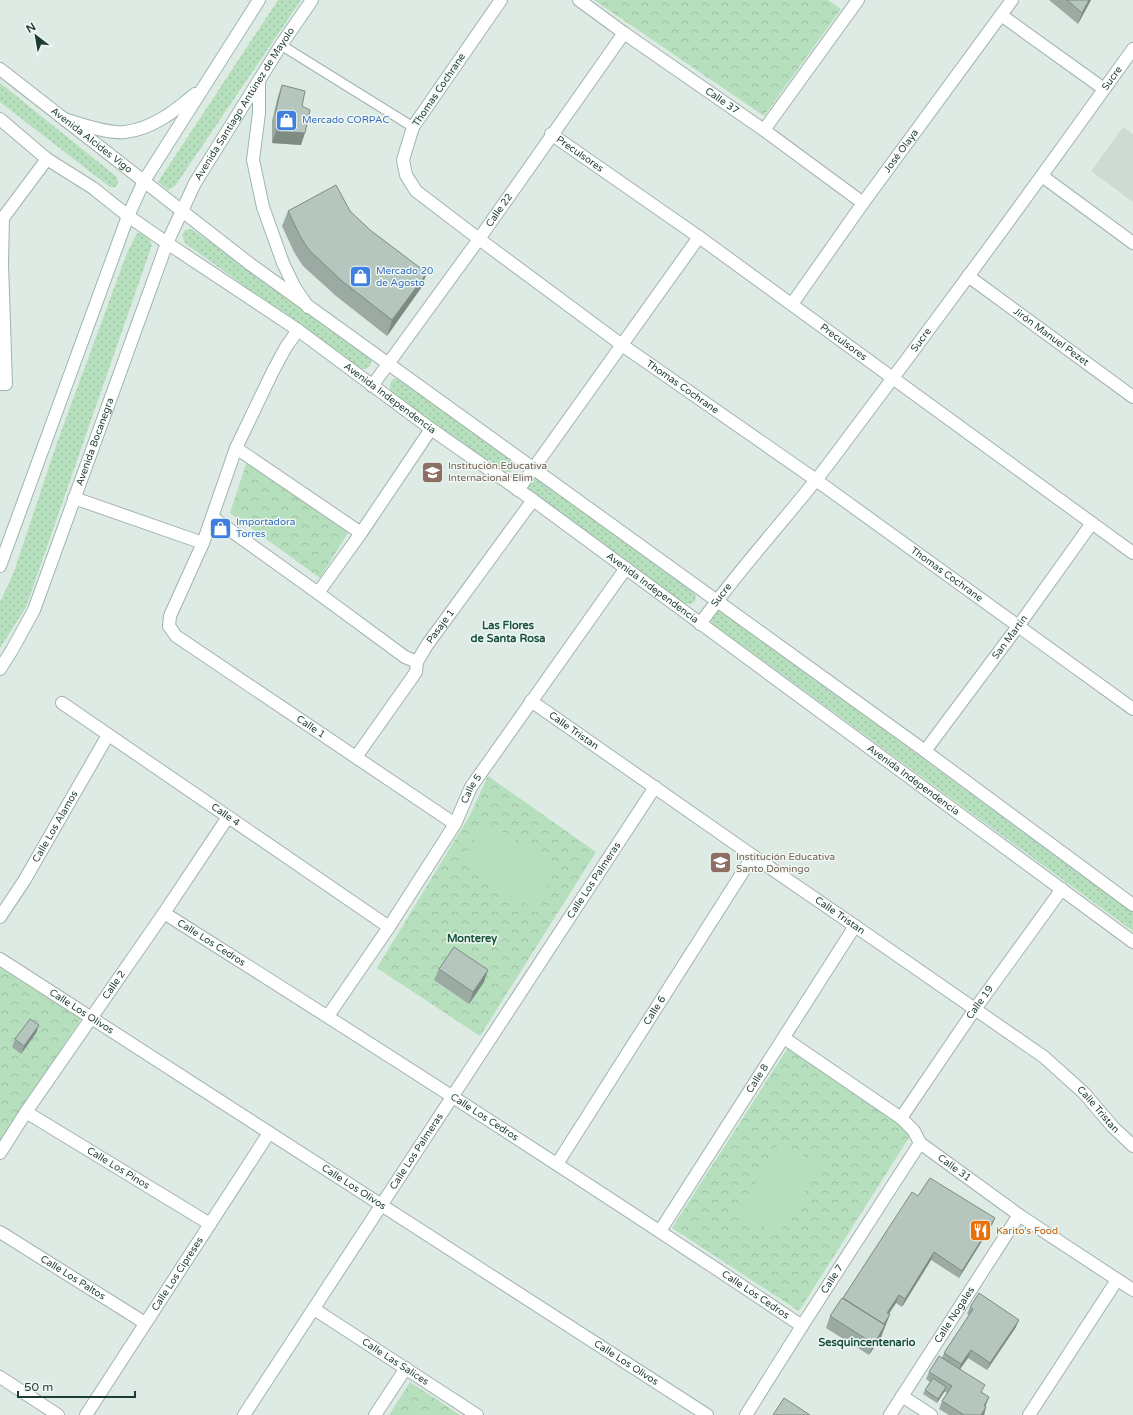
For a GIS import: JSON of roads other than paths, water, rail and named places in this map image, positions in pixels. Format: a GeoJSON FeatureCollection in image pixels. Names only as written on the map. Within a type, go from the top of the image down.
{"type":"FeatureCollection","features":[{"type":"Feature","properties":{"kind":"street"},"geometry":{"type":"LineString","coordinates":[[0,566],[128,216],[144,181],[259,0]]}},
{"type":"Feature","properties":{"kind":"street","name":"Avenida Santiago Antúnez de Mayolo"},"geometry":{"type":"LineString","coordinates":[[183,212],[196,183],[281,45],[312,0]]}},
{"type":"Feature","properties":{"kind":"street","name":"Thomas Cochrane"},"geometry":{"type":"LineString","coordinates":[[501,0],[413,127],[403,160],[406,175],[416,190],[479,239],[622,345],[816,480],[1133,709]]}},
{"type":"Feature","properties":{"kind":"street","name":"Calle 37"},"geometry":{"type":"LineString","coordinates":[[579,0],[764,130],[863,203]]}},
{"type":"Feature","properties":{"kind":"street"},"geometry":{"type":"LineString","coordinates":[[764,130],[858,0]]}},
{"type":"Feature","properties":{"kind":"street","name":"José Olaya"},"geometry":{"type":"LineString","coordinates":[[792,304],[863,203],[1012,0]]}},
{"type":"Feature","properties":{"kind":"street"},"geometry":{"type":"LineString","coordinates":[[1001,15],[1104,89]]}},
{"type":"Feature","properties":{"kind":"street","name":"Calle 22"},"geometry":{"type":"LineString","coordinates":[[372,386],[479,239],[551,134],[624,33]]}},
{"type":"Feature","properties":{"kind":"street","name":"Sucre"},"geometry":{"type":"LineString","coordinates":[[700,624],[716,601],[816,480],[893,379],[1133,49]]}},
{"type":"Feature","properties":{"kind":"street","name":"Avenida Alcides Vigo"},"geometry":{"type":"LineString","coordinates":[[0,69],[183,212]]}},
{"type":"Feature","properties":{"kind":"street"},"geometry":{"type":"LineString","coordinates":[[259,80],[259,113],[254,160],[263,208],[283,263],[295,288],[308,307]]}},
{"type":"Feature","properties":{"kind":"street"},"geometry":{"type":"LineString","coordinates":[[64,119],[98,129],[124,133],[146,127],[172,113],[205,85]]}},
{"type":"Feature","properties":{"kind":"street"},"geometry":{"type":"LineString","coordinates":[[0,119],[47,159],[93,188],[128,216],[167,243]]}},
{"type":"Feature","properties":{"kind":"street","name":"Preculsores"},"geometry":{"type":"LineString","coordinates":[[551,134],[699,237],[1133,553]]}},
{"type":"Feature","properties":{"kind":"street"},"geometry":{"type":"LineString","coordinates":[[0,384],[6,384],[1,264],[3,218],[47,159]]}},
{"type":"Feature","properties":{"kind":"street"},"geometry":{"type":"LineString","coordinates":[[1042,176],[1133,243]]}},
{"type":"Feature","properties":{"kind":"street"},"geometry":{"type":"LineString","coordinates":[[183,212],[308,307],[925,751],[1133,905]]}},
{"type":"Feature","properties":{"kind":"street","name":"Avenida Bocanegra"},"geometry":{"type":"LineString","coordinates":[[0,669],[34,610],[167,243],[183,212]]}},
{"type":"Feature","properties":{"kind":"street"},"geometry":{"type":"LineString","coordinates":[[518,490],[699,237]]}},
{"type":"Feature","properties":{"kind":"street","name":"Avenida Independencia"},"geometry":{"type":"LineString","coordinates":[[167,243],[298,330],[372,386],[533,500],[1133,942]]}},
{"type":"Feature","properties":{"kind":"street","name":"Jirón Manuel Pezet"},"geometry":{"type":"LineString","coordinates":[[968,276],[1133,397]]}},
{"type":"Feature","properties":{"kind":"street"},"geometry":{"type":"LineString","coordinates":[[74,498],[203,543],[236,448],[273,371],[286,347],[298,330]]}},
{"type":"Feature","properties":{"kind":"street"},"geometry":{"type":"LineString","coordinates":[[318,593],[361,533],[431,428]]}},
{"type":"Feature","properties":{"kind":"street"},"geometry":{"type":"LineString","coordinates":[[236,448],[361,533]]}},
{"type":"Feature","properties":{"kind":"street","name":"Pasaje 1"},"geometry":{"type":"LineString","coordinates":[[356,757],[416,672],[417,662],[427,645],[533,500]]}},
{"type":"Feature","properties":{"kind":"street"},"geometry":{"type":"LineString","coordinates":[[212,517],[405,658],[417,662]]}},
{"type":"Feature","properties":{"kind":"street","name":"San Martin"},"geometry":{"type":"LineString","coordinates":[[925,751],[1092,523]]}},
{"type":"Feature","properties":{"kind":"street","name":"Calle 1"},"geometry":{"type":"LineString","coordinates":[[203,543],[170,616],[169,626],[176,636],[454,824]]}},
{"type":"Feature","properties":{"kind":"street","name":"Calle 5"},"geometry":{"type":"LineString","coordinates":[[328,1016],[388,927],[454,824],[471,787],[626,568]]}},
{"type":"Feature","properties":{"kind":"street","name":"Calle Tristan"},"geometry":{"type":"LineString","coordinates":[[531,701],[1044,1057],[1084,1093],[1113,1127],[1133,1146]]}},
{"type":"Feature","properties":{"kind":"street","name":"Calle 4"},"geometry":{"type":"LineString","coordinates":[[62,703],[388,927]]}},
{"type":"Feature","properties":{"kind":"street","name":"Calle Los Alamos"},"geometry":{"type":"LineString","coordinates":[[0,917],[24,881],[108,735]]}},
{"type":"Feature","properties":{"kind":"street","name":"Calle Los Palmeras"},"geometry":{"type":"LineString","coordinates":[[244,1415],[655,787]]}},
{"type":"Feature","properties":{"kind":"street","name":"Calle 2"},"geometry":{"type":"LineString","coordinates":[[0,1152],[228,817]]}},
{"type":"Feature","properties":{"kind":"street","name":"Calle 6"},"geometry":{"type":"LineString","coordinates":[[557,1164],[753,856]]}},
{"type":"Feature","properties":{"kind":"street","name":"Calle 19"},"geometry":{"type":"LineString","coordinates":[[901,1118],[975,1009],[1062,889]]}},
{"type":"Feature","properties":{"kind":"street","name":"Calle Los Cedros"},"geometry":{"type":"LineString","coordinates":[[164,913],[328,1016],[557,1164],[802,1326]]}},
{"type":"Feature","properties":{"kind":"street","name":"Calle 8"},"geometry":{"type":"LineString","coordinates":[[660,1231],[855,926]]}},
{"type":"Feature","properties":{"kind":"street","name":"Calle Los Olivos"},"geometry":{"type":"LineString","coordinates":[[0,959],[707,1415]]}},
{"type":"Feature","properties":{"kind":"street","name":"Calle 31"},"geometry":{"type":"LineString","coordinates":[[784,1038],[901,1118],[914,1132],[920,1143],[1019,1215],[1133,1290]]}},
{"type":"Feature","properties":{"kind":"street","name":"Calle Los Pinos"},"geometry":{"type":"LineString","coordinates":[[26,1112],[210,1224]]}},
{"type":"Feature","properties":{"kind":"street","name":"Calle Los Cipreses"},"geometry":{"type":"LineString","coordinates":[[86,1415],[269,1133]]}},
{"type":"Feature","properties":{"kind":"street","name":"Calle 7"},"geometry":{"type":"LineString","coordinates":[[746,1415],[920,1143]]}},
{"type":"Feature","properties":{"kind":"street","name":"Calle Nogales"},"geometry":{"type":"LineString","coordinates":[[890,1415],[1019,1215]]}},
{"type":"Feature","properties":{"kind":"street","name":"Calle Los Paltos"},"geometry":{"type":"LineString","coordinates":[[0,1232],[146,1323]]}},
{"type":"Feature","properties":{"kind":"street"},"geometry":{"type":"LineString","coordinates":[[1029,1415],[1117,1280]]}},
{"type":"Feature","properties":{"kind":"street","name":"Calle Las Salices"},"geometry":{"type":"LineString","coordinates":[[314,1309],[477,1415]]}},
{"type":"Feature","properties":{"kind":"street"},"geometry":{"type":"LineString","coordinates":[[375,1415],[406,1368]]}},
{"type":"Feature","properties":{"kind":"street"},"geometry":{"type":"LineString","coordinates":[[0,1377],[58,1415]]}},
{"type":"Feature","properties":{"kind":"street"},"geometry":{"type":"LineString","coordinates":[[902,1396],[931,1415]]}},
{"type":"Feature","properties":{"kind":"lane"},"geometry":{"type":"LineString","coordinates":[[281,45],[413,127]]}},
{"type":"Feature","properties":{"kind":"place","name":"Mercado CORPAC"},"geometry":{"type":"Point","coordinates":[287,120]}},
{"type":"Feature","properties":{"kind":"place","name":"Mercado 20 de Agosto"},"geometry":{"type":"Point","coordinates":[361,277]}},
{"type":"Feature","properties":{"kind":"place","name":"Institución Educativa Internacional Elim"},"geometry":{"type":"Point","coordinates":[433,472]}},
{"type":"Feature","properties":{"kind":"place","name":"Importadora Torres"},"geometry":{"type":"Point","coordinates":[221,528]}},
{"type":"Feature","properties":{"kind":"place","name":"Institución Educativa Santo Domingo"},"geometry":{"type":"Point","coordinates":[720,863]}},
{"type":"Feature","properties":{"kind":"place","name":"Karito's Food"},"geometry":{"type":"Point","coordinates":[980,1231]}},
{"type":"Feature","properties":{"kind":"district","name":"Las Flores de Santa Rosa"},"geometry":{"type":"Point","coordinates":[508,631]}},
{"type":"Feature","properties":{"kind":"district","name":"Monterey"},"geometry":{"type":"Point","coordinates":[472,938]}},
{"type":"Feature","properties":{"kind":"district","name":"Sesquincentenario"},"geometry":{"type":"Point","coordinates":[867,1342]}}]}
